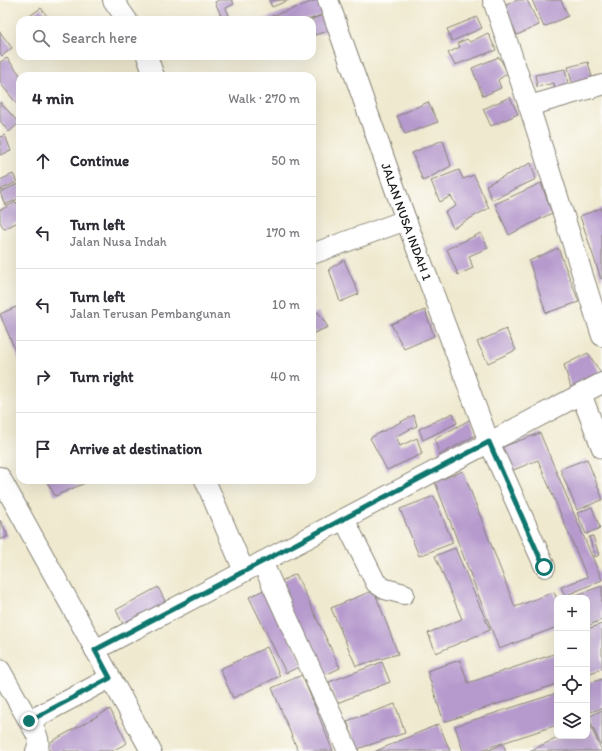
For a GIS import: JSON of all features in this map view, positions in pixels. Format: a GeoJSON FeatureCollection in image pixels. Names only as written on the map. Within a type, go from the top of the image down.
{"type":"FeatureCollection","features":[{"type":"Feature","properties":{"kind":"street"},"geometry":{"type":"LineString","coordinates":[[113,0],[124,16]]}},
{"type":"Feature","properties":{"kind":"street","name":"JALAN NUSA INDAH 1"},"geometry":{"type":"LineString","coordinates":[[328,0],[406,220],[489,442],[544,567]]}},
{"type":"Feature","properties":{"kind":"street"},"geometry":{"type":"LineString","coordinates":[[493,0],[529,106],[602,336]]}},
{"type":"Feature","properties":{"kind":"street"},"geometry":{"type":"LineString","coordinates":[[148,60],[153,72]]}},
{"type":"Feature","properties":{"kind":"street"},"geometry":{"type":"LineString","coordinates":[[529,106],[602,86]]}},
{"type":"Feature","properties":{"kind":"street"},"geometry":{"type":"LineString","coordinates":[[316,253],[406,220]]}},
{"type":"Feature","properties":{"kind":"street"},"geometry":{"type":"LineString","coordinates":[[95,650],[602,383]]}},
{"type":"Feature","properties":{"kind":"street"},"geometry":{"type":"LineString","coordinates":[[581,394],[602,448]]}},
{"type":"Feature","properties":{"kind":"street"},"geometry":{"type":"LineString","coordinates":[[0,476],[151,751]]}},
{"type":"Feature","properties":{"kind":"street"},"geometry":{"type":"LineString","coordinates":[[207,484],[244,571]]}},
{"type":"Feature","properties":{"kind":"street"},"geometry":{"type":"LineString","coordinates":[[344,519],[376,583],[385,589],[404,594]]}},
{"type":"Feature","properties":{"kind":"street"},"geometry":{"type":"LineString","coordinates":[[262,562],[348,751]]}},
{"type":"Feature","properties":{"kind":"street"},"geometry":{"type":"LineString","coordinates":[[0,670],[39,740],[36,751]]}},
{"type":"Feature","properties":{"kind":"street"},"geometry":{"type":"LineString","coordinates":[[29,721],[110,678]]}},
{"type":"Feature","properties":{"kind":"building"},"geometry":{"type":"Polygon","coordinates":[[[219,0],[232,0],[234,4],[226,8],[229,15],[221,16],[215,2],[219,0]]]}},
{"type":"Feature","properties":{"kind":"building"},"geometry":{"type":"Polygon","coordinates":[[[269,0],[289,0],[272,7],[269,0]]]}},
{"type":"Feature","properties":{"kind":"building"},"geometry":{"type":"Polygon","coordinates":[[[317,0],[327,0],[332,11],[316,17],[272,16],[317,0]]]}},
{"type":"Feature","properties":{"kind":"building"},"geometry":{"type":"Polygon","coordinates":[[[517,0],[527,0],[539,25],[517,35],[504,6],[517,0]]]}},
{"type":"Feature","properties":{"kind":"building"},"geometry":{"type":"Polygon","coordinates":[[[532,0],[561,0],[568,16],[544,27],[532,0]]]}},
{"type":"Feature","properties":{"kind":"building"},"geometry":{"type":"Polygon","coordinates":[[[41,8],[47,16],[29,16],[41,8]]]}},
{"type":"Feature","properties":{"kind":"building"},"geometry":{"type":"Polygon","coordinates":[[[331,12],[337,28],[316,35],[316,18],[331,12]]]}},
{"type":"Feature","properties":{"kind":"building"},"geometry":{"type":"Polygon","coordinates":[[[477,17],[482,28],[452,41],[447,29],[477,17]]]}},
{"type":"Feature","properties":{"kind":"building"},"geometry":{"type":"Polygon","coordinates":[[[0,32],[12,48],[2,56],[0,53],[0,32]]]}},
{"type":"Feature","properties":{"kind":"building"},"geometry":{"type":"Polygon","coordinates":[[[488,33],[496,50],[455,65],[448,53],[460,47],[458,43],[467,39],[470,42],[488,33]]]}},
{"type":"Feature","properties":{"kind":"building"},"geometry":{"type":"Polygon","coordinates":[[[499,57],[508,73],[498,80],[501,88],[483,96],[472,68],[499,57]]]}},
{"type":"Feature","properties":{"kind":"building"},"geometry":{"type":"Polygon","coordinates":[[[7,58],[18,72],[16,72],[16,103],[0,83],[0,62],[7,58]]]}},
{"type":"Feature","properties":{"kind":"building"},"geometry":{"type":"Polygon","coordinates":[[[588,62],[594,85],[574,90],[568,67],[588,62]]]}},
{"type":"Feature","properties":{"kind":"building"},"geometry":{"type":"Polygon","coordinates":[[[565,69],[570,92],[556,95],[554,83],[537,87],[535,75],[565,69]]]}},
{"type":"Feature","properties":{"kind":"building"},"geometry":{"type":"Polygon","coordinates":[[[510,97],[518,114],[491,126],[483,109],[510,97]]]}},
{"type":"Feature","properties":{"kind":"building"},"geometry":{"type":"Polygon","coordinates":[[[0,102],[16,120],[16,126],[9,132],[0,121],[0,102]]]}},
{"type":"Feature","properties":{"kind":"building"},"geometry":{"type":"Polygon","coordinates":[[[428,102],[438,122],[405,134],[397,116],[428,102]]]}},
{"type":"Feature","properties":{"kind":"building"},"geometry":{"type":"Polygon","coordinates":[[[5,135],[11,151],[0,155],[0,137],[5,135]]]}},
{"type":"Feature","properties":{"kind":"building"},"geometry":{"type":"Polygon","coordinates":[[[443,140],[451,166],[423,181],[412,153],[443,140]]]}},
{"type":"Feature","properties":{"kind":"building"},"geometry":{"type":"Polygon","coordinates":[[[531,163],[536,179],[492,200],[486,185],[531,163]]]}},
{"type":"Feature","properties":{"kind":"building"},"geometry":{"type":"Polygon","coordinates":[[[459,170],[463,179],[474,175],[489,208],[453,228],[445,212],[456,206],[451,196],[440,202],[431,181],[459,170]]]}},
{"type":"Feature","properties":{"kind":"building"},"geometry":{"type":"Polygon","coordinates":[[[13,174],[16,182],[0,190],[0,180],[13,174]]]}},
{"type":"Feature","properties":{"kind":"building"},"geometry":{"type":"Polygon","coordinates":[[[541,183],[552,213],[509,235],[495,204],[541,183]]]}},
{"type":"Feature","properties":{"kind":"building"},"geometry":{"type":"Polygon","coordinates":[[[16,185],[16,200],[5,205],[0,192],[16,185]]]}},
{"type":"Feature","properties":{"kind":"building"},"geometry":{"type":"Polygon","coordinates":[[[16,202],[16,223],[4,229],[0,222],[0,210],[16,202]]]}},
{"type":"Feature","properties":{"kind":"building"},"geometry":{"type":"Polygon","coordinates":[[[602,208],[602,279],[601,279],[580,216],[602,208]]]}},
{"type":"Feature","properties":{"kind":"building"},"geometry":{"type":"Polygon","coordinates":[[[481,233],[488,248],[469,256],[473,268],[458,275],[447,249],[481,233]]]}},
{"type":"Feature","properties":{"kind":"building"},"geometry":{"type":"Polygon","coordinates":[[[558,248],[579,302],[546,313],[529,261],[558,248]]]}},
{"type":"Feature","properties":{"kind":"building"},"geometry":{"type":"Polygon","coordinates":[[[344,260],[359,294],[340,302],[329,269],[344,260]]]}},
{"type":"Feature","properties":{"kind":"building"},"geometry":{"type":"Polygon","coordinates":[[[16,307],[16,352],[0,314],[16,307]]]}},
{"type":"Feature","properties":{"kind":"building"},"geometry":{"type":"Polygon","coordinates":[[[425,310],[434,336],[404,349],[391,324],[425,310]]]}},
{"type":"Feature","properties":{"kind":"building"},"geometry":{"type":"Polygon","coordinates":[[[318,312],[328,327],[316,332],[316,313],[318,312]]]}},
{"type":"Feature","properties":{"kind":"building"},"geometry":{"type":"Polygon","coordinates":[[[506,329],[516,350],[488,363],[477,342],[506,329]]]}},
{"type":"Feature","properties":{"kind":"building"},"geometry":{"type":"Polygon","coordinates":[[[588,353],[602,375],[572,391],[564,365],[588,353]]]}},
{"type":"Feature","properties":{"kind":"building"},"geometry":{"type":"Polygon","coordinates":[[[453,413],[457,423],[423,440],[419,429],[453,413]]]}},
{"type":"Feature","properties":{"kind":"building"},"geometry":{"type":"Polygon","coordinates":[[[414,415],[417,426],[396,436],[400,446],[417,438],[422,454],[387,470],[370,438],[414,415]]]}},
{"type":"Feature","properties":{"kind":"building"},"geometry":{"type":"Polygon","coordinates":[[[471,419],[476,435],[439,455],[435,439],[471,419]]]}},
{"type":"Feature","properties":{"kind":"building"},"geometry":{"type":"Polygon","coordinates":[[[540,433],[602,580],[565,595],[561,587],[587,577],[538,460],[506,473],[497,449],[540,433]]]}},
{"type":"Feature","properties":{"kind":"building"},"geometry":{"type":"Polygon","coordinates":[[[587,459],[602,500],[577,510],[560,469],[587,459]]]}},
{"type":"Feature","properties":{"kind":"building"},"geometry":{"type":"Polygon","coordinates":[[[463,471],[515,607],[554,592],[555,595],[554,595],[554,628],[499,649],[435,482],[463,471]]]}},
{"type":"Feature","properties":{"kind":"building"},"geometry":{"type":"Polygon","coordinates":[[[48,484],[83,484],[55,496],[48,484]]]}},
{"type":"Feature","properties":{"kind":"building"},"geometry":{"type":"Polygon","coordinates":[[[434,496],[453,543],[419,556],[400,509],[434,496]]]}},
{"type":"Feature","properties":{"kind":"building"},"geometry":{"type":"Polygon","coordinates":[[[592,507],[600,528],[586,534],[577,513],[592,507]]]}},
{"type":"Feature","properties":{"kind":"building"},"geometry":{"type":"Polygon","coordinates":[[[0,520],[8,536],[0,540],[0,520]]]}},
{"type":"Feature","properties":{"kind":"building"},"geometry":{"type":"Polygon","coordinates":[[[593,536],[599,555],[595,557],[589,537],[593,536]]]}},
{"type":"Feature","properties":{"kind":"building"},"geometry":{"type":"Polygon","coordinates":[[[455,548],[490,630],[436,653],[428,633],[462,619],[435,556],[455,548]]]}},
{"type":"Feature","properties":{"kind":"building"},"geometry":{"type":"Polygon","coordinates":[[[296,574],[340,668],[321,677],[277,583],[296,574]]]}},
{"type":"Feature","properties":{"kind":"building"},"geometry":{"type":"Polygon","coordinates":[[[602,586],[602,620],[590,625],[590,595],[576,595],[602,586]]]}},
{"type":"Feature","properties":{"kind":"building"},"geometry":{"type":"Polygon","coordinates":[[[158,587],[168,607],[126,630],[116,610],[158,587]]]}},
{"type":"Feature","properties":{"kind":"building"},"geometry":{"type":"Polygon","coordinates":[[[266,589],[303,665],[286,673],[249,597],[266,589]]]}},
{"type":"Feature","properties":{"kind":"building"},"geometry":{"type":"Polygon","coordinates":[[[374,590],[398,654],[356,666],[331,608],[374,590]]]}},
{"type":"Feature","properties":{"kind":"building"},"geometry":{"type":"Polygon","coordinates":[[[602,624],[602,669],[590,673],[590,631],[590,628],[602,624]]]}},
{"type":"Feature","properties":{"kind":"building"},"geometry":{"type":"Polygon","coordinates":[[[267,647],[280,676],[233,698],[220,669],[267,647]]]}},
{"type":"Feature","properties":{"kind":"building"},"geometry":{"type":"Polygon","coordinates":[[[554,654],[554,685],[444,722],[427,671],[460,660],[468,683],[554,654]]]}},
{"type":"Feature","properties":{"kind":"building"},"geometry":{"type":"Polygon","coordinates":[[[382,662],[390,682],[337,703],[329,682],[382,662]]]}},
{"type":"Feature","properties":{"kind":"building"},"geometry":{"type":"Polygon","coordinates":[[[302,675],[333,751],[298,751],[272,688],[302,675]]]}},
{"type":"Feature","properties":{"kind":"building"},"geometry":{"type":"Polygon","coordinates":[[[602,679],[602,708],[590,712],[590,703],[590,683],[602,679]]]}},
{"type":"Feature","properties":{"kind":"building"},"geometry":{"type":"Polygon","coordinates":[[[554,694],[554,726],[478,751],[463,751],[455,726],[554,694]]]}},
{"type":"Feature","properties":{"kind":"building"},"geometry":{"type":"Polygon","coordinates":[[[395,704],[405,733],[357,749],[347,721],[395,704]]]}},
{"type":"Feature","properties":{"kind":"building"},"geometry":{"type":"Polygon","coordinates":[[[110,709],[127,743],[112,751],[50,751],[47,744],[110,709]]]}},
{"type":"Feature","properties":{"kind":"building"},"geometry":{"type":"Polygon","coordinates":[[[602,710],[601,745],[590,721],[590,716],[602,710]]]}},
{"type":"Feature","properties":{"kind":"building"},"geometry":{"type":"Polygon","coordinates":[[[439,724],[450,751],[376,751],[439,724]]]}},
{"type":"Feature","properties":{"kind":"building"},"geometry":{"type":"Polygon","coordinates":[[[590,725],[602,751],[529,751],[555,739],[590,739],[590,725]]]}},
{"type":"Feature","properties":{"kind":"building"},"geometry":{"type":"Polygon","coordinates":[[[503,744],[506,751],[487,751],[503,744]]]}},
{"type":"Feature","properties":{"kind":"route"},"geometry":{"type":"LineString","coordinates":[[29,721],[110,678],[95,650],[489,442],[544,567]]}}]}
